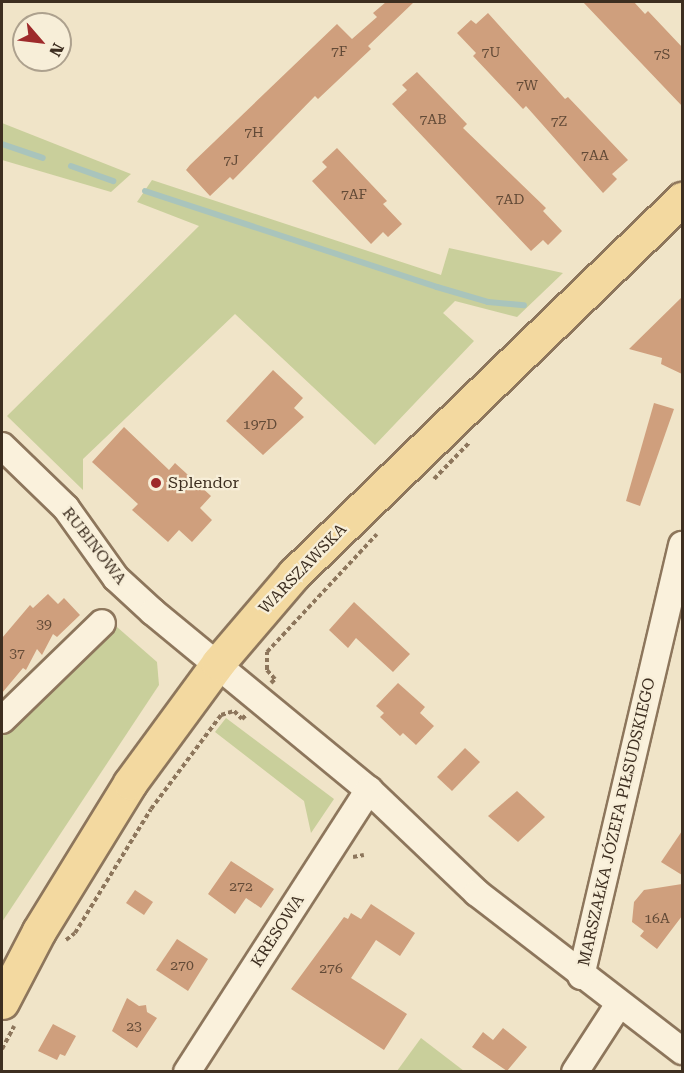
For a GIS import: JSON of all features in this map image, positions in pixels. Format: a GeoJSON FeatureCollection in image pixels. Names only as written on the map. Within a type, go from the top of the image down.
{"type":"FeatureCollection","features":[{"type":"Feature","properties":{"kind":"main road","name":"WARSZAWSKA"},"geometry":{"type":"LineString","coordinates":[[8,1013],[39,931],[130,783],[218,663],[294,574],[682,199]]}},
{"type":"Feature","properties":{"kind":"street","name":"RUBINOWA"},"geometry":{"type":"LineString","coordinates":[[2,446],[66,508],[116,578],[218,663]]}},
{"type":"Feature","properties":{"kind":"street","name":"MARSZAŁKA JÓZEFA PIŁSUDSKIEGO"},"geometry":{"type":"LineString","coordinates":[[682,545],[581,976],[682,1051]]}},
{"type":"Feature","properties":{"kind":"street"},"geometry":{"type":"LineString","coordinates":[[2,720],[102,623]]}},
{"type":"Feature","properties":{"kind":"street"},"geometry":{"type":"LineString","coordinates":[[218,663],[266,707],[369,790],[477,893],[581,976]]}},
{"type":"Feature","properties":{"kind":"street","name":"KRESOWA"},"geometry":{"type":"LineString","coordinates":[[187,1071],[369,790]]}},
{"type":"Feature","properties":{"kind":"street"},"geometry":{"type":"LineString","coordinates":[[575,1071],[619,1004]]}},
{"type":"Feature","properties":{"kind":"path"},"geometry":{"type":"LineString","coordinates":[[60,949],[75,933],[151,809],[221,715],[234,711],[242,719]]}},
{"type":"Feature","properties":{"kind":"path"},"geometry":{"type":"LineString","coordinates":[[2,1049],[8,1013]]}},
{"type":"Feature","properties":{"kind":"green space"},"geometry":{"type":"Polygon","coordinates":[[[2,123],[131,174],[111,192],[2,160],[2,123]]]}},
{"type":"Feature","properties":{"kind":"green space"},"geometry":{"type":"Polygon","coordinates":[[[152,180],[441,275],[449,248],[563,273],[517,317],[455,301],[443,313],[474,341],[375,445],[235,314],[83,459],[83,490],[7,416],[199,226],[137,202],[152,180]]]}},
{"type":"Feature","properties":{"kind":"green space"},"geometry":{"type":"Polygon","coordinates":[[[117,627],[157,662],[159,685],[2,922],[2,736],[117,627]]]}},
{"type":"Feature","properties":{"kind":"green space"},"geometry":{"type":"Polygon","coordinates":[[[226,718],[334,799],[311,833],[304,801],[215,732],[226,718]]]}},
{"type":"Feature","properties":{"kind":"green space"},"geometry":{"type":"Polygon","coordinates":[[[421,1038],[464,1071],[397,1071],[421,1038]]]}},
{"type":"Feature","properties":{"kind":"building"},"geometry":{"type":"Polygon","coordinates":[[[386,2],[414,2],[368,46],[371,49],[318,99],[315,96],[233,180],[230,177],[210,196],[186,170],[190,165],[337,24],[352,39],[377,17],[373,13],[386,2]]]}},
{"type":"Feature","properties":{"kind":"building"},"geometry":{"type":"Polygon","coordinates":[[[583,2],[634,2],[645,14],[648,11],[682,47],[682,106],[583,2]]]}},
{"type":"Feature","properties":{"kind":"building"},"geometry":{"type":"Polygon","coordinates":[[[488,13],[565,99],[568,97],[628,160],[612,174],[617,179],[603,193],[526,106],[523,109],[473,56],[476,53],[457,33],[471,20],[476,24],[488,13]]]}},
{"type":"Feature","properties":{"kind":"building"},"geometry":{"type":"Polygon","coordinates":[[[417,72],[467,124],[463,128],[546,208],[543,211],[562,231],[548,245],[543,240],[531,251],[392,104],[407,90],[402,85],[417,72]]]}},
{"type":"Feature","properties":{"kind":"building"},"geometry":{"type":"Polygon","coordinates":[[[337,148],[387,201],[383,204],[402,224],[388,237],[383,232],[371,244],[312,181],[327,167],[322,162],[337,148]]]}},
{"type":"Feature","properties":{"kind":"building"},"geometry":{"type":"Polygon","coordinates":[[[682,297],[682,374],[661,364],[662,358],[629,349],[682,297]]]}},
{"type":"Feature","properties":{"kind":"building"},"geometry":{"type":"Polygon","coordinates":[[[273,370],[303,398],[294,408],[304,417],[263,455],[226,421],[273,370]]]}},
{"type":"Feature","properties":{"kind":"building"},"geometry":{"type":"Polygon","coordinates":[[[654,403],[674,409],[640,506],[626,501],[654,403]]]}},
{"type":"Feature","properties":{"kind":"building","name":"Splendor"},"geometry":{"type":"Polygon","coordinates":[[[124,427],[169,470],[175,463],[211,496],[200,508],[212,520],[192,542],[179,530],[168,542],[132,510],[138,504],[92,462],[124,427]]]}},
{"type":"Feature","properties":{"kind":"building"},"geometry":{"type":"Polygon","coordinates":[[[48,594],[58,604],[64,598],[80,615],[57,637],[53,634],[42,655],[37,649],[26,670],[23,668],[2,693],[2,638],[30,605],[33,608],[48,594]]]}},
{"type":"Feature","properties":{"kind":"building"},"geometry":{"type":"Polygon","coordinates":[[[354,602],[410,654],[393,672],[356,638],[348,648],[329,630],[354,602]]]}},
{"type":"Feature","properties":{"kind":"building"},"geometry":{"type":"Polygon","coordinates":[[[398,683],[425,707],[420,713],[434,726],[416,745],[403,733],[400,736],[380,717],[384,713],[376,706],[398,683]]]}},
{"type":"Feature","properties":{"kind":"building"},"geometry":{"type":"Polygon","coordinates":[[[465,748],[480,762],[452,791],[437,777],[465,748]]]}},
{"type":"Feature","properties":{"kind":"building"},"geometry":{"type":"Polygon","coordinates":[[[517,791],[545,817],[518,842],[488,816],[517,791]]]}},
{"type":"Feature","properties":{"kind":"building"},"geometry":{"type":"Polygon","coordinates":[[[682,831],[682,875],[661,862],[682,831]]]}},
{"type":"Feature","properties":{"kind":"building"},"geometry":{"type":"Polygon","coordinates":[[[231,861],[274,889],[261,908],[246,898],[235,914],[208,894],[231,861]]]}},
{"type":"Feature","properties":{"kind":"building"},"geometry":{"type":"Polygon","coordinates":[[[682,884],[682,916],[657,949],[640,936],[644,931],[632,922],[634,902],[644,890],[682,884]]]}},
{"type":"Feature","properties":{"kind":"building"},"geometry":{"type":"Polygon","coordinates":[[[135,890],[153,902],[144,915],[126,903],[135,890]]]}},
{"type":"Feature","properties":{"kind":"building"},"geometry":{"type":"Polygon","coordinates":[[[371,904],[415,933],[400,956],[376,940],[351,978],[407,1014],[384,1050],[291,989],[344,917],[348,919],[351,913],[361,919],[371,904]]]}},
{"type":"Feature","properties":{"kind":"building"},"geometry":{"type":"Polygon","coordinates":[[[177,939],[208,959],[188,991],[156,970],[177,939]]]}},
{"type":"Feature","properties":{"kind":"building"},"geometry":{"type":"Polygon","coordinates":[[[127,998],[139,1006],[146,1005],[147,1012],[157,1018],[137,1048],[112,1031],[127,998]]]}},
{"type":"Feature","properties":{"kind":"building"},"geometry":{"type":"Polygon","coordinates":[[[53,1024],[76,1036],[65,1056],[60,1054],[57,1060],[38,1051],[53,1024]]]}},
{"type":"Feature","properties":{"kind":"building"},"geometry":{"type":"Polygon","coordinates":[[[503,1028],[527,1047],[507,1071],[472,1047],[483,1032],[493,1040],[503,1028]]]}},
{"type":"Feature","properties":{"kind":"waterway"},"geometry":{"type":"LineString","coordinates":[[2,144],[43,158]]}},
{"type":"Feature","properties":{"kind":"waterway"},"geometry":{"type":"LineString","coordinates":[[71,166],[113,181]]}},
{"type":"Feature","properties":{"kind":"waterway"},"geometry":{"type":"LineString","coordinates":[[145,191],[437,287],[488,302],[524,305]]}},
{"type":"Feature","properties":{"kind":"place","name":"Splendor"},"geometry":{"type":"Point","coordinates":[156,483]}}]}
